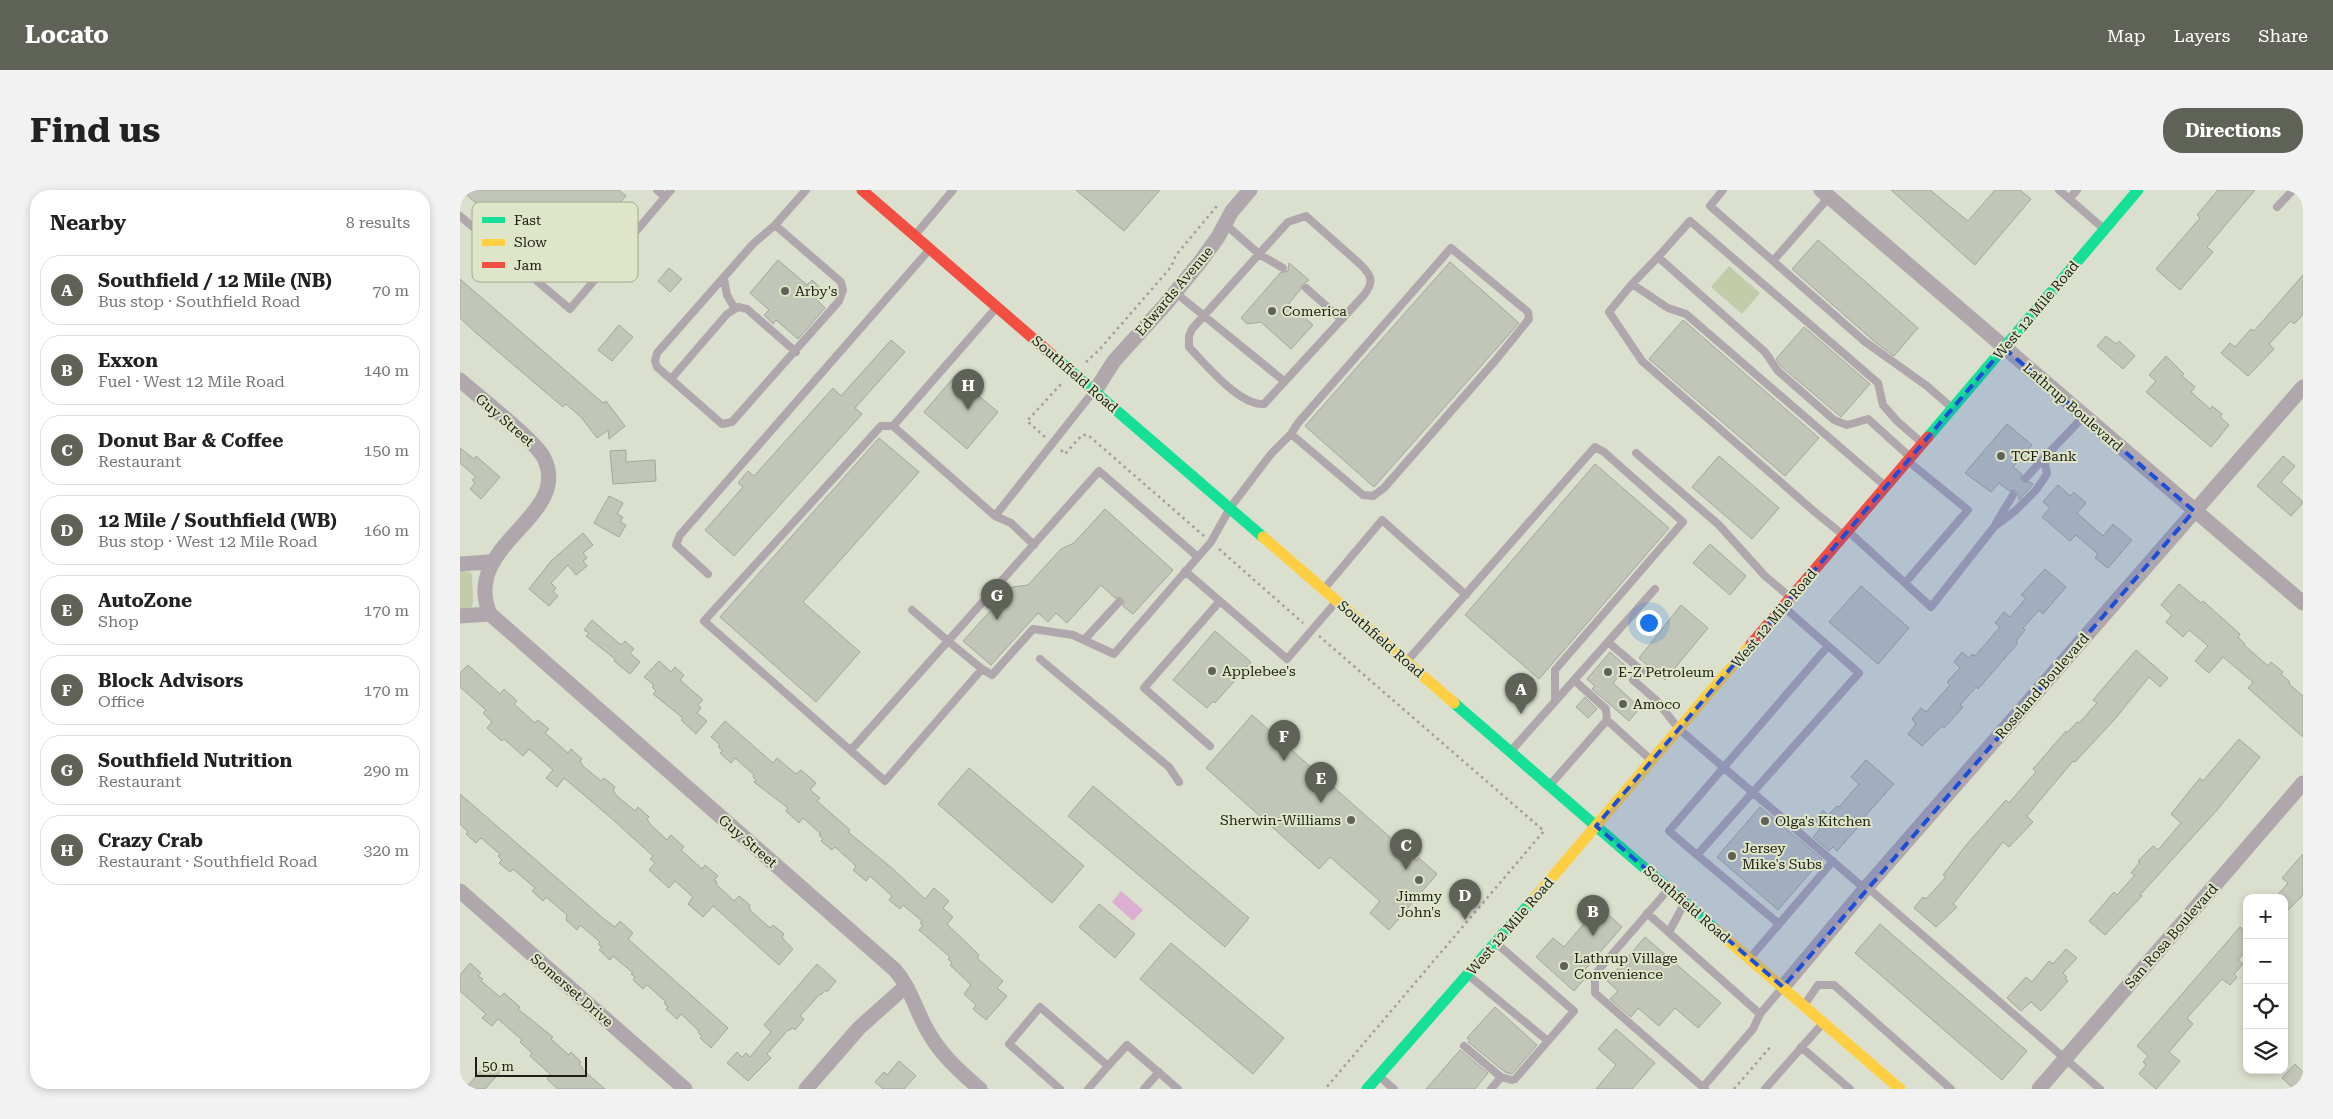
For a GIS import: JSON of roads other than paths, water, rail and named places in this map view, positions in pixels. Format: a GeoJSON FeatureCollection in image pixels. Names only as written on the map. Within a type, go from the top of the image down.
{"type":"FeatureCollection","features":[{"type":"Feature","properties":{"kind":"main road","name":"Southfield Road"},"geometry":{"type":"LineString","coordinates":[[862,190],[1900,1089]]}},
{"type":"Feature","properties":{"kind":"main road","name":"West 12 Mile Road"},"geometry":{"type":"LineString","coordinates":[[1367,1089],[1596,826],[2138,190]]}},
{"type":"Feature","properties":{"kind":"street","name":"Edwards Avenue"},"geometry":{"type":"LineString","coordinates":[[1094,391],[1114,360],[1176,293],[1213,244],[1232,211],[1250,190]]}},
{"type":"Feature","properties":{"kind":"street","name":"Lathrup Boulevard"},"geometry":{"type":"LineString","coordinates":[[1825,193],[2303,603]]}},
{"type":"Feature","properties":{"kind":"street","name":"Guy Street"},"geometry":{"type":"LineString","coordinates":[[460,380],[538,449],[546,466],[547,483],[539,503],[488,562],[483,572],[483,598],[490,614],[888,963],[906,986],[935,1044],[946,1059],[980,1089]]}},
{"type":"Feature","properties":{"kind":"street","name":"Roseland Boulevard"},"geometry":{"type":"LineString","coordinates":[[1783,987],[1866,888],[2303,387]]}},
{"type":"Feature","properties":{"kind":"street"},"geometry":{"type":"LineString","coordinates":[[460,564],[488,562]]}},
{"type":"Feature","properties":{"kind":"street"},"geometry":{"type":"LineString","coordinates":[[460,616],[490,614]]}},
{"type":"Feature","properties":{"kind":"street","name":"San Rosa Boulevard"},"geometry":{"type":"LineString","coordinates":[[2039,1089],[2303,783]]}},
{"type":"Feature","properties":{"kind":"street","name":"Somerset Drive"},"geometry":{"type":"LineString","coordinates":[[460,892],[684,1089]]}},
{"type":"Feature","properties":{"kind":"street"},"geometry":{"type":"LineString","coordinates":[[806,1089],[859,1028],[906,986]]}},
{"type":"Feature","properties":{"kind":"lane"},"geometry":{"type":"LineString","coordinates":[[657,190],[665,197]]}},
{"type":"Feature","properties":{"kind":"lane"},"geometry":{"type":"LineString","coordinates":[[638,229],[671,190]]}},
{"type":"Feature","properties":{"kind":"lane"},"geometry":{"type":"LineString","coordinates":[[775,225],[841,282],[843,287],[839,302],[796,352],[732,422],[722,424],[658,367],[655,361],[657,353],[754,244],[775,225],[806,190]]}},
{"type":"Feature","properties":{"kind":"lane"},"geometry":{"type":"LineString","coordinates":[[914,235],[953,190]]}},
{"type":"Feature","properties":{"kind":"lane"},"geometry":{"type":"LineString","coordinates":[[1723,190],[1710,206],[1864,341],[1927,386],[1952,408]]}},
{"type":"Feature","properties":{"kind":"lane"},"geometry":{"type":"LineString","coordinates":[[2059,190],[2104,229]]}},
{"type":"Feature","properties":{"kind":"lane"},"geometry":{"type":"LineString","coordinates":[[2069,199],[2077,190]]}},
{"type":"Feature","properties":{"kind":"lane"},"geometry":{"type":"LineString","coordinates":[[2277,207],[2293,190]]}},
{"type":"Feature","properties":{"kind":"lane"},"geometry":{"type":"LineString","coordinates":[[1773,261],[1825,193]]}},
{"type":"Feature","properties":{"kind":"lane"},"geometry":{"type":"LineString","coordinates":[[460,216],[472,226]]}},
{"type":"Feature","properties":{"kind":"lane"},"geometry":{"type":"LineString","coordinates":[[1306,216],[1370,274],[1372,280],[1370,288],[1264,404],[1256,405],[1239,395],[1207,368],[1189,347],[1189,336],[1204,315],[1259,254],[1288,222],[1306,216]]}},
{"type":"Feature","properties":{"kind":"lane"},"geometry":{"type":"LineString","coordinates":[[1922,443],[1896,421],[1883,405],[1878,383],[1690,220],[1609,312],[1642,361],[1816,514],[1845,533],[1931,607],[1994,527],[2013,495]]}},
{"type":"Feature","properties":{"kind":"lane"},"geometry":{"type":"LineString","coordinates":[[1225,224],[1259,254],[1283,268]]}},
{"type":"Feature","properties":{"kind":"lane"},"geometry":{"type":"LineString","coordinates":[[708,574],[676,545],[680,536],[930,248]]}},
{"type":"Feature","properties":{"kind":"lane"},"geometry":{"type":"LineString","coordinates":[[912,610],[982,669],[992,675],[1033,629],[1073,635],[1114,654],[1210,542],[1230,508],[1271,454],[1291,434],[1298,423],[1451,248],[1528,312],[1530,319],[1495,362],[1384,488],[1373,496],[1363,495],[1291,434]]}},
{"type":"Feature","properties":{"kind":"lane"},"geometry":{"type":"LineString","coordinates":[[1658,257],[1764,352],[1778,371],[1834,420],[1847,425],[1868,419],[1968,510],[1905,583]]}},
{"type":"Feature","properties":{"kind":"lane"},"geometry":{"type":"LineString","coordinates":[[724,279],[727,296],[735,309]]}},
{"type":"Feature","properties":{"kind":"lane"},"geometry":{"type":"LineString","coordinates":[[538,282],[570,309],[593,282]]}},
{"type":"Feature","properties":{"kind":"lane"},"geometry":{"type":"LineString","coordinates":[[1632,284],[1668,308],[1686,314],[1885,486]]}},
{"type":"Feature","properties":{"kind":"lane"},"geometry":{"type":"LineString","coordinates":[[1306,288],[1341,319]]}},
{"type":"Feature","properties":{"kind":"lane"},"geometry":{"type":"LineString","coordinates":[[1176,293],[1284,381]]}},
{"type":"Feature","properties":{"kind":"lane"},"geometry":{"type":"LineString","coordinates":[[671,379],[727,314],[738,307],[747,309],[796,352]]}},
{"type":"Feature","properties":{"kind":"lane"},"geometry":{"type":"LineString","coordinates":[[893,426],[998,307]]}},
{"type":"Feature","properties":{"kind":"lane"},"geometry":{"type":"LineString","coordinates":[[995,516],[1094,391]]}},
{"type":"Feature","properties":{"kind":"lane"},"geometry":{"type":"LineString","coordinates":[[2026,478],[2084,416]]}},
{"type":"Feature","properties":{"kind":"lane"},"geometry":{"type":"LineString","coordinates":[[982,669],[885,781],[704,621],[881,426],[893,426],[995,516],[1011,523],[1034,545]]}},
{"type":"Feature","properties":{"kind":"lane"},"geometry":{"type":"LineString","coordinates":[[1407,662],[1594,447],[1604,452],[1683,522],[1555,670],[1555,701]]}},
{"type":"Feature","properties":{"kind":"lane"},"geometry":{"type":"LineString","coordinates":[[1636,453],[1719,526],[1787,603],[1828,646],[1859,673],[1697,855]]}},
{"type":"Feature","properties":{"kind":"lane"},"geometry":{"type":"LineString","coordinates":[[1994,527],[2036,490],[2047,474],[2044,458]]}},
{"type":"Feature","properties":{"kind":"lane"},"geometry":{"type":"LineString","coordinates":[[851,750],[1099,471],[1198,557]]}},
{"type":"Feature","properties":{"kind":"lane"},"geometry":{"type":"LineString","coordinates":[[1324,589],[1382,520],[1466,595]]}},
{"type":"Feature","properties":{"kind":"lane"},"geometry":{"type":"LineString","coordinates":[[1186,571],[1287,659],[1338,601]]}},
{"type":"Feature","properties":{"kind":"lane"},"geometry":{"type":"LineString","coordinates":[[1511,751],[1655,589]]}},
{"type":"Feature","properties":{"kind":"lane"},"geometry":{"type":"LineString","coordinates":[[1210,746],[1144,688],[1220,601]]}},
{"type":"Feature","properties":{"kind":"lane"},"geometry":{"type":"LineString","coordinates":[[1084,640],[1119,602]]}},
{"type":"Feature","properties":{"kind":"lane"},"geometry":{"type":"LineString","coordinates":[[1608,642],[1642,670],[1633,680],[1656,700],[1679,729],[2100,1089]]}},
{"type":"Feature","properties":{"kind":"lane"},"geometry":{"type":"LineString","coordinates":[[1779,924],[1669,831],[1828,646]]}},
{"type":"Feature","properties":{"kind":"lane"},"geometry":{"type":"LineString","coordinates":[[1040,660],[1168,766],[1179,782]]}},
{"type":"Feature","properties":{"kind":"lane"},"geometry":{"type":"LineString","coordinates":[[1574,680],[1606,709],[1607,720],[1651,761]]}},
{"type":"Feature","properties":{"kind":"lane"},"geometry":{"type":"LineString","coordinates":[[1550,785],[1607,720]]}},
{"type":"Feature","properties":{"kind":"lane"},"geometry":{"type":"LineString","coordinates":[[1750,958],[1833,861]]}},
{"type":"Feature","properties":{"kind":"lane"},"geometry":{"type":"LineString","coordinates":[[1669,888],[1595,974],[1595,993],[1704,1088],[1753,1029],[1760,1014],[1783,987]]}},
{"type":"Feature","properties":{"kind":"lane"},"geometry":{"type":"LineString","coordinates":[[1669,932],[1685,902]]}},
{"type":"Feature","properties":{"kind":"lane"},"geometry":{"type":"LineString","coordinates":[[1648,913],[1760,1014]]}},
{"type":"Feature","properties":{"kind":"lane"},"geometry":{"type":"LineString","coordinates":[[1464,1046],[1501,1077],[1512,1080],[1515,1079],[1574,1012],[1496,942]]}},
{"type":"Feature","properties":{"kind":"lane"},"geometry":{"type":"LineString","coordinates":[[1468,974],[1548,1041]]}},
{"type":"Feature","properties":{"kind":"lane"},"geometry":{"type":"LineString","coordinates":[[1804,1005],[1818,985],[1834,985],[1951,1089]]}},
{"type":"Feature","properties":{"kind":"lane"},"geometry":{"type":"LineString","coordinates":[[1060,1089],[1009,1044],[1040,1007],[1108,1066]]}},
{"type":"Feature","properties":{"kind":"lane"},"geometry":{"type":"LineString","coordinates":[[1765,1089],[1823,1022]]}},
{"type":"Feature","properties":{"kind":"lane"},"geometry":{"type":"LineString","coordinates":[[1088,1089],[1127,1045],[1178,1089]]}},
{"type":"Feature","properties":{"kind":"lane"},"geometry":{"type":"LineString","coordinates":[[1801,1047],[1850,1089]]}},
{"type":"Feature","properties":{"kind":"lane"},"geometry":{"type":"LineString","coordinates":[[1144,1089],[1159,1072]]}},
{"type":"Feature","properties":{"kind":"lane"},"geometry":{"type":"LineString","coordinates":[[1378,1076],[1394,1089]]}},
{"type":"Feature","properties":{"kind":"lane"},"geometry":{"type":"LineString","coordinates":[[1491,1089],[1501,1077]]}},
{"type":"Feature","properties":{"kind":"place","name":"Arby's"},"geometry":{"type":"Point","coordinates":[785,291]}},
{"type":"Feature","properties":{"kind":"place","name":"Comerica"},"geometry":{"type":"Point","coordinates":[1272,311]}},
{"type":"Feature","properties":{"kind":"place","name":"Crazy Crab"},"geometry":{"type":"Point","coordinates":[968,410]}},
{"type":"Feature","properties":{"kind":"place","name":"TCF Bank"},"geometry":{"type":"Point","coordinates":[2001,456]}},
{"type":"Feature","properties":{"kind":"place","name":"Southfield Nutrition"},"geometry":{"type":"Point","coordinates":[997,620]}},
{"type":"Feature","properties":{"kind":"place","name":"Applebee's"},"geometry":{"type":"Point","coordinates":[1212,671]}},
{"type":"Feature","properties":{"kind":"place","name":"E-Z Petroleum"},"geometry":{"type":"Point","coordinates":[1608,672]}},
{"type":"Feature","properties":{"kind":"place","name":"Amoco"},"geometry":{"type":"Point","coordinates":[1623,704]}},
{"type":"Feature","properties":{"kind":"place","name":"Southfield / 12 Mile (NB)"},"geometry":{"type":"Point","coordinates":[1521,714]}},
{"type":"Feature","properties":{"kind":"place","name":"Block Advisors"},"geometry":{"type":"Point","coordinates":[1284,761]}},
{"type":"Feature","properties":{"kind":"place","name":"AutoZone"},"geometry":{"type":"Point","coordinates":[1321,803]}},
{"type":"Feature","properties":{"kind":"place","name":"Sherwin-Williams"},"geometry":{"type":"Point","coordinates":[1351,820]}},
{"type":"Feature","properties":{"kind":"place","name":"Olga's Kitchen"},"geometry":{"type":"Point","coordinates":[1765,821]}},
{"type":"Feature","properties":{"kind":"place","name":"Jersey Mike's Subs"},"geometry":{"type":"Point","coordinates":[1732,856]}},
{"type":"Feature","properties":{"kind":"place","name":"Donut Bar & Coffee"},"geometry":{"type":"Point","coordinates":[1406,870]}},
{"type":"Feature","properties":{"kind":"place","name":"Jimmy John's"},"geometry":{"type":"Point","coordinates":[1419,880]}},
{"type":"Feature","properties":{"kind":"place","name":"12 Mile / Southfield (WB)"},"geometry":{"type":"Point","coordinates":[1465,920]}},
{"type":"Feature","properties":{"kind":"place","name":"Exxon"},"geometry":{"type":"Point","coordinates":[1593,936]}},
{"type":"Feature","properties":{"kind":"place","name":"Lathrup Village Convenience"},"geometry":{"type":"Point","coordinates":[1564,966]}}]}
